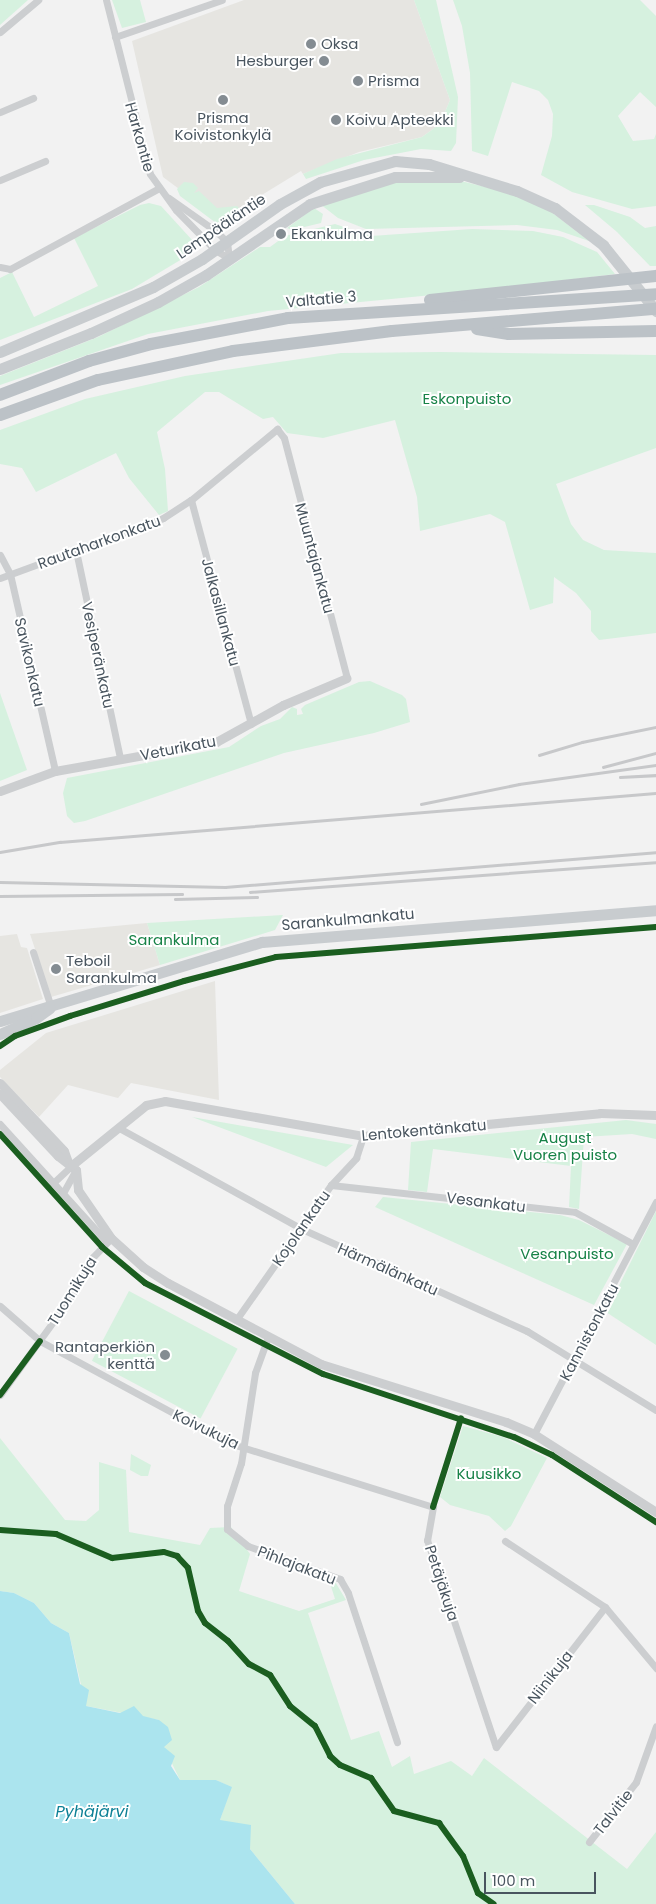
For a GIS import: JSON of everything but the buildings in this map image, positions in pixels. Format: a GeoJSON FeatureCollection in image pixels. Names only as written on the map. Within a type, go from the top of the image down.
{"type":"FeatureCollection","features":[{"type":"Feature","properties":{"kind":"highway"},"geometry":{"type":"LineString","coordinates":[[386,309],[408,302],[656,276]]}},
{"type":"Feature","properties":{"kind":"highway","name":"Valtatie 3"},"geometry":{"type":"LineString","coordinates":[[0,395],[89,361],[221,328],[288,318],[386,309],[656,294]]}},
{"type":"Feature","properties":{"kind":"highway"},"geometry":{"type":"LineString","coordinates":[[0,415],[98,380],[232,351],[316,339],[656,310]]}},
{"type":"Feature","properties":{"kind":"highway"},"geometry":{"type":"LineString","coordinates":[[460,326],[509,334],[656,330]]}},
{"type":"Feature","properties":{"kind":"main road","name":"Lempääläntie"},"geometry":{"type":"LineString","coordinates":[[0,352],[138,295],[215,250],[300,192],[342,174],[376,165],[413,161],[464,177],[510,188],[555,208],[584,227],[616,258],[656,310]]}},
{"type":"Feature","properties":{"kind":"main road","name":"Lempääläntie"},"geometry":{"type":"LineString","coordinates":[[0,369],[143,310],[192,284],[294,213],[348,189],[395,177],[464,177]]}},
{"type":"Feature","properties":{"kind":"main road","name":"Sarankulmankatu"},"geometry":{"type":"LineString","coordinates":[[0,1021],[31,1010],[51,1007],[221,952],[262,942],[656,910]]}},
{"type":"Feature","properties":{"kind":"main road","name":"Sarankulmankatu"},"geometry":{"type":"LineString","coordinates":[[0,1034],[36,1018],[51,1007]]}},
{"type":"Feature","properties":{"kind":"street"},"geometry":{"type":"LineString","coordinates":[[0,32],[38,0]]}},
{"type":"Feature","properties":{"kind":"street","name":"Harkontie"},"geometry":{"type":"LineString","coordinates":[[1,268],[19,264],[159,188],[144,160],[106,0]]}},
{"type":"Feature","properties":{"kind":"street"},"geometry":{"type":"LineString","coordinates":[[115,37],[222,0]]}},
{"type":"Feature","properties":{"kind":"street"},"geometry":{"type":"LineString","coordinates":[[0,112],[33,98]]}},
{"type":"Feature","properties":{"kind":"street"},"geometry":{"type":"LineString","coordinates":[[0,180],[45,162]]}},
{"type":"Feature","properties":{"kind":"street"},"geometry":{"type":"LineString","coordinates":[[159,188],[215,250],[229,258]]}},
{"type":"Feature","properties":{"kind":"street"},"geometry":{"type":"LineString","coordinates":[[166,196],[218,232],[226,242],[229,258]]}},
{"type":"Feature","properties":{"kind":"street","name":"Rautaharkonkatu"},"geometry":{"type":"LineString","coordinates":[[0,578],[154,523],[191,500],[270,433],[277,429],[284,438]]}},
{"type":"Feature","properties":{"kind":"street","name":"Muuntajankatu"},"geometry":{"type":"LineString","coordinates":[[284,438],[347,678]]}},
{"type":"Feature","properties":{"kind":"street","name":"Jalkasillankatu"},"geometry":{"type":"LineString","coordinates":[[191,500],[251,724]]}},
{"type":"Feature","properties":{"kind":"street","name":"Vesiperänkatu"},"geometry":{"type":"LineString","coordinates":[[76,551],[120,758]]}},
{"type":"Feature","properties":{"kind":"street","name":"Savikonkatu"},"geometry":{"type":"LineString","coordinates":[[0,555],[10,574],[55,772]]}},
{"type":"Feature","properties":{"kind":"street","name":"Veturikatu"},"geometry":{"type":"LineString","coordinates":[[0,791],[55,772],[120,758],[216,742],[282,705],[347,678]]}},
{"type":"Feature","properties":{"kind":"street"},"geometry":{"type":"LineString","coordinates":[[34,952],[51,1007]]}},
{"type":"Feature","properties":{"kind":"street"},"geometry":{"type":"LineString","coordinates":[[0,1083],[64,1152],[72,1166],[78,1190],[109,1240]]}},
{"type":"Feature","properties":{"kind":"street"},"geometry":{"type":"LineString","coordinates":[[0,1094],[58,1156],[72,1166]]}},
{"type":"Feature","properties":{"kind":"street","name":"Lentokentänkatu"},"geometry":{"type":"LineString","coordinates":[[72,1166],[146,1105],[165,1100],[363,1136],[600,1113],[656,1114]]}},
{"type":"Feature","properties":{"kind":"street"},"geometry":{"type":"LineString","coordinates":[[0,1124],[53,1183],[109,1240],[156,1276],[321,1364],[506,1422],[534,1434],[656,1512]]}},
{"type":"Feature","properties":{"kind":"street","name":"Härmälänkatu"},"geometry":{"type":"LineString","coordinates":[[119,1128],[302,1229],[504,1320],[574,1359],[656,1410]]}},
{"type":"Feature","properties":{"kind":"street","name":"Kojolankatu"},"geometry":{"type":"LineString","coordinates":[[236,1320],[302,1229],[331,1185],[356,1158],[363,1136]]}},
{"type":"Feature","properties":{"kind":"street"},"geometry":{"type":"LineString","coordinates":[[53,1183],[72,1166]]}},
{"type":"Feature","properties":{"kind":"street"},"geometry":{"type":"LineString","coordinates":[[63,1193],[72,1166]]}},
{"type":"Feature","properties":{"kind":"street","name":"Vesankatu"},"geometry":{"type":"LineString","coordinates":[[331,1185],[575,1212],[633,1244]]}},
{"type":"Feature","properties":{"kind":"street","name":"Kannistonkatu"},"geometry":{"type":"LineString","coordinates":[[534,1434],[656,1202]]}},
{"type":"Feature","properties":{"kind":"street","name":"Tuomikuja"},"geometry":{"type":"LineString","coordinates":[[0,1395],[73,1294],[92,1258],[109,1240]]}},
{"type":"Feature","properties":{"kind":"street","name":"Koivukuja"},"geometry":{"type":"LineString","coordinates":[[0,1306],[40,1341],[229,1443],[433,1507]]}},
{"type":"Feature","properties":{"kind":"street","name":"Pihlajakatu"},"geometry":{"type":"LineString","coordinates":[[268,1337],[256,1373],[243,1447],[228,1506],[227,1528],[248,1546],[340,1579],[348,1593],[397,1742]]}},
{"type":"Feature","properties":{"kind":"street","name":"Petäjäkuja"},"geometry":{"type":"LineString","coordinates":[[433,1507],[428,1540],[496,1746]]}},
{"type":"Feature","properties":{"kind":"street"},"geometry":{"type":"LineString","coordinates":[[505,1541],[605,1607],[656,1668]]}},
{"type":"Feature","properties":{"kind":"street","name":"Niinikuja"},"geometry":{"type":"LineString","coordinates":[[496,1746],[605,1607]]}},
{"type":"Feature","properties":{"kind":"street","name":"Talvitie"},"geometry":{"type":"LineString","coordinates":[[589,1842],[636,1782],[656,1726]]}},
{"type":"Feature","properties":{"kind":"shaded area"},"geometry":{"type":"Polygon","coordinates":[[[244,0],[414,0],[450,100],[440,124],[422,137],[359,152],[303,174],[301,171],[234,212],[214,215],[163,177],[132,41],[244,0]]]}},
{"type":"Feature","properties":{"kind":"shaded area"},"geometry":{"type":"Polygon","coordinates":[[[147,923],[160,965],[51,997],[30,934],[147,923]]]}},
{"type":"Feature","properties":{"kind":"shaded area"},"geometry":{"type":"Polygon","coordinates":[[[17,934],[21,947],[27,948],[43,999],[0,1013],[0,936],[17,934]]]}},
{"type":"Feature","properties":{"kind":"shaded area"},"geometry":{"type":"Polygon","coordinates":[[[215,981],[219,1100],[131,1083],[118,1098],[68,1085],[39,1117],[0,1077],[0,1070],[46,1033],[215,981]]]}},
{"type":"Feature","properties":{"kind":"green space"},"geometry":{"type":"Polygon","coordinates":[[[0,0],[28,0],[0,25],[0,0]]]}},
{"type":"Feature","properties":{"kind":"green space"},"geometry":{"type":"Polygon","coordinates":[[[112,0],[140,0],[146,22],[122,28],[112,0]]]}},
{"type":"Feature","properties":{"kind":"green space"},"geometry":{"type":"Polygon","coordinates":[[[414,0],[436,0],[458,97],[456,143],[451,151],[421,149],[364,160],[306,179],[303,174],[337,159],[422,137],[440,124],[450,100],[414,0]]]}},
{"type":"Feature","properties":{"kind":"green space"},"geometry":{"type":"Polygon","coordinates":[[[453,0],[640,0],[656,16],[656,107],[640,92],[618,116],[633,141],[654,139],[656,134],[656,206],[632,209],[572,192],[541,175],[552,136],[553,114],[548,100],[539,91],[512,82],[488,156],[472,151],[470,73],[462,26],[453,0]]]}},
{"type":"Feature","properties":{"kind":"green space"},"geometry":{"type":"Polygon","coordinates":[[[429,179],[465,182],[510,193],[546,208],[589,241],[557,230],[517,225],[366,229],[338,218],[320,204],[380,184],[429,179]]]}},
{"type":"Feature","properties":{"kind":"green space"},"geometry":{"type":"Polygon","coordinates":[[[184,182],[193,183],[198,188],[194,193],[199,191],[217,208],[237,206],[241,210],[220,226],[180,196],[177,189],[184,182]]]}},
{"type":"Feature","properties":{"kind":"green space"},"geometry":{"type":"Polygon","coordinates":[[[149,203],[161,206],[193,241],[196,248],[192,253],[132,289],[0,340],[0,278],[12,272],[34,317],[98,286],[74,238],[140,205],[149,203]]]}},
{"type":"Feature","properties":{"kind":"green space"},"geometry":{"type":"Polygon","coordinates":[[[585,205],[594,205],[630,217],[645,228],[656,226],[656,266],[650,266],[617,232],[585,205]]]}},
{"type":"Feature","properties":{"kind":"green space"},"geometry":{"type":"Polygon","coordinates":[[[314,208],[323,214],[321,223],[292,230],[287,228],[314,208]]]}},
{"type":"Feature","properties":{"kind":"green space"},"geometry":{"type":"Polygon","coordinates":[[[335,224],[371,236],[472,229],[533,231],[563,237],[597,252],[615,274],[494,289],[268,311],[148,334],[0,385],[0,376],[98,337],[199,287],[260,247],[270,247],[285,236],[335,224]]]}},
{"type":"Feature","properties":{"kind":"green space","name":"Eskonpuisto"},"geometry":{"type":"Polygon","coordinates":[[[440,352],[656,355],[656,448],[556,484],[571,524],[583,540],[604,550],[656,553],[656,633],[599,640],[591,631],[591,611],[576,593],[554,577],[553,603],[530,610],[505,522],[490,514],[420,531],[417,497],[395,420],[323,438],[287,433],[273,417],[263,419],[219,392],[205,392],[157,432],[165,469],[168,511],[159,515],[129,478],[116,453],[36,492],[22,468],[0,464],[0,430],[85,399],[185,376],[341,353],[440,352]]]}},
{"type":"Feature","properties":{"kind":"green space"},"geometry":{"type":"Polygon","coordinates":[[[370,681],[402,695],[406,699],[410,722],[374,733],[284,753],[85,821],[74,823],[67,816],[63,793],[67,778],[229,747],[261,726],[280,719],[292,707],[297,709],[297,715],[303,714],[301,709],[305,705],[359,682],[370,681]]]}},
{"type":"Feature","properties":{"kind":"green space"},"geometry":{"type":"Polygon","coordinates":[[[0,693],[27,770],[0,781],[0,693]]]}},
{"type":"Feature","properties":{"kind":"green space","name":"Sarankulma"},"geometry":{"type":"Polygon","coordinates":[[[283,915],[275,930],[160,965],[147,923],[283,915]]]}},
{"type":"Feature","properties":{"kind":"green space"},"geometry":{"type":"Polygon","coordinates":[[[192,1117],[353,1145],[326,1167],[192,1117]]]}},
{"type":"Feature","properties":{"kind":"green space","name":"August Vuoren puisto"},"geometry":{"type":"Polygon","coordinates":[[[626,1120],[656,1124],[656,1139],[632,1134],[584,1137],[579,1209],[569,1207],[571,1166],[433,1149],[427,1192],[408,1190],[411,1142],[626,1120]]]}},
{"type":"Feature","properties":{"kind":"green space","name":"Vesanpuisto"},"geometry":{"type":"Polygon","coordinates":[[[383,1197],[560,1215],[579,1220],[627,1244],[594,1305],[375,1207],[383,1197]]]}},
{"type":"Feature","properties":{"kind":"green space"},"geometry":{"type":"Polygon","coordinates":[[[656,1211],[656,1345],[606,1312],[656,1211]]]}},
{"type":"Feature","properties":{"kind":"green space","name":"Rantaperkiön kenttä"},"geometry":{"type":"Polygon","coordinates":[[[129,1291],[238,1349],[201,1418],[92,1361],[129,1291]]]}},
{"type":"Feature","properties":{"kind":"green space","name":"Kuusikko"},"geometry":{"type":"Polygon","coordinates":[[[463,1426],[503,1437],[547,1458],[511,1526],[505,1531],[489,1516],[450,1505],[440,1497],[463,1426]]]}},
{"type":"Feature","properties":{"kind":"green space"},"geometry":{"type":"Polygon","coordinates":[[[0,1438],[65,1520],[86,1521],[99,1510],[99,1462],[126,1470],[129,1532],[200,1545],[210,1528],[231,1527],[250,1554],[239,1591],[299,1611],[335,1599],[328,1577],[334,1580],[346,1600],[308,1613],[351,1740],[379,1731],[392,1767],[410,1756],[414,1774],[451,1761],[472,1776],[484,1758],[627,1869],[656,1832],[656,1904],[295,1904],[250,1849],[220,1820],[231,1787],[216,1780],[180,1780],[164,1747],[159,1720],[86,1706],[69,1633],[51,1623],[34,1603],[14,1593],[0,1591],[0,1438]]]}},
{"type":"Feature","properties":{"kind":"green space"},"geometry":{"type":"Polygon","coordinates":[[[131,1454],[151,1465],[148,1476],[141,1476],[130,1470],[131,1454]]]}},
{"type":"Feature","properties":{"kind":"water","name":"Pyhäjärvi"},"geometry":{"type":"Polygon","coordinates":[[[0,1591],[14,1593],[34,1603],[51,1623],[69,1633],[80,1684],[89,1690],[86,1706],[120,1713],[134,1706],[143,1716],[159,1720],[168,1727],[172,1740],[164,1747],[175,1756],[171,1766],[180,1780],[216,1780],[232,1787],[220,1820],[251,1825],[250,1849],[295,1904],[0,1904],[0,1591]]]}},
{"type":"Feature","properties":{"kind":"railway"},"geometry":{"type":"LineString","coordinates":[[539,755],[582,742],[656,727]]}},
{"type":"Feature","properties":{"kind":"railway"},"geometry":{"type":"LineString","coordinates":[[603,767],[656,753]]}},
{"type":"Feature","properties":{"kind":"railway"},"geometry":{"type":"LineString","coordinates":[[421,804],[519,784],[656,765]]}},
{"type":"Feature","properties":{"kind":"railway"},"geometry":{"type":"LineString","coordinates":[[620,777],[656,775]]}},
{"type":"Feature","properties":{"kind":"railway"},"geometry":{"type":"LineString","coordinates":[[0,852],[60,842],[656,793]]}},
{"type":"Feature","properties":{"kind":"railway"},"geometry":{"type":"LineString","coordinates":[[0,882],[225,887],[656,852]]}},
{"type":"Feature","properties":{"kind":"railway"},"geometry":{"type":"LineString","coordinates":[[250,892],[656,862]]}},
{"type":"Feature","properties":{"kind":"railway"},"geometry":{"type":"LineString","coordinates":[[0,896],[182,894]]}},
{"type":"Feature","properties":{"kind":"railway"},"geometry":{"type":"LineString","coordinates":[[175,899],[257,897]]}},
{"type":"Feature","properties":{"kind":"cycle path"},"geometry":{"type":"LineString","coordinates":[[0,1046],[15,1036],[70,1016],[184,981],[276,957],[656,927]]}},
{"type":"Feature","properties":{"kind":"cycle path"},"geometry":{"type":"LineString","coordinates":[[0,1134],[102,1247],[145,1283],[323,1374],[514,1437],[552,1455],[656,1522]]}},
{"type":"Feature","properties":{"kind":"cycle path"},"geometry":{"type":"LineString","coordinates":[[0,1395],[40,1341]]}},
{"type":"Feature","properties":{"kind":"cycle path"},"geometry":{"type":"LineString","coordinates":[[433,1507],[461,1418]]}},
{"type":"Feature","properties":{"kind":"cycle path"},"geometry":{"type":"LineString","coordinates":[[0,1530],[56,1534],[112,1558],[164,1552],[177,1556],[188,1568],[198,1611],[205,1623],[228,1641],[249,1664],[270,1675],[290,1706],[315,1726],[330,1756],[340,1765],[371,1778],[394,1811],[439,1823],[463,1856],[478,1893],[494,1904]]}},
{"type":"Feature","properties":{"kind":"place","name":"Oksa"},"geometry":{"type":"Point","coordinates":[311,44]}},
{"type":"Feature","properties":{"kind":"place","name":"Hesburger"},"geometry":{"type":"Point","coordinates":[324,61]}},
{"type":"Feature","properties":{"kind":"place","name":"Prisma"},"geometry":{"type":"Point","coordinates":[358,81]}},
{"type":"Feature","properties":{"kind":"place","name":"Prisma Koivistonkylä"},"geometry":{"type":"Point","coordinates":[223,100]}},
{"type":"Feature","properties":{"kind":"place","name":"Koivu Apteekki"},"geometry":{"type":"Point","coordinates":[336,120]}},
{"type":"Feature","properties":{"kind":"place","name":"Ekankulma"},"geometry":{"type":"Point","coordinates":[281,234]}},
{"type":"Feature","properties":{"kind":"place","name":"Teboil Sarankulma"},"geometry":{"type":"Point","coordinates":[56,969]}},
{"type":"Feature","properties":{"kind":"place","name":"Rantaperkiön kenttä"},"geometry":{"type":"Point","coordinates":[165,1355]}}]}
